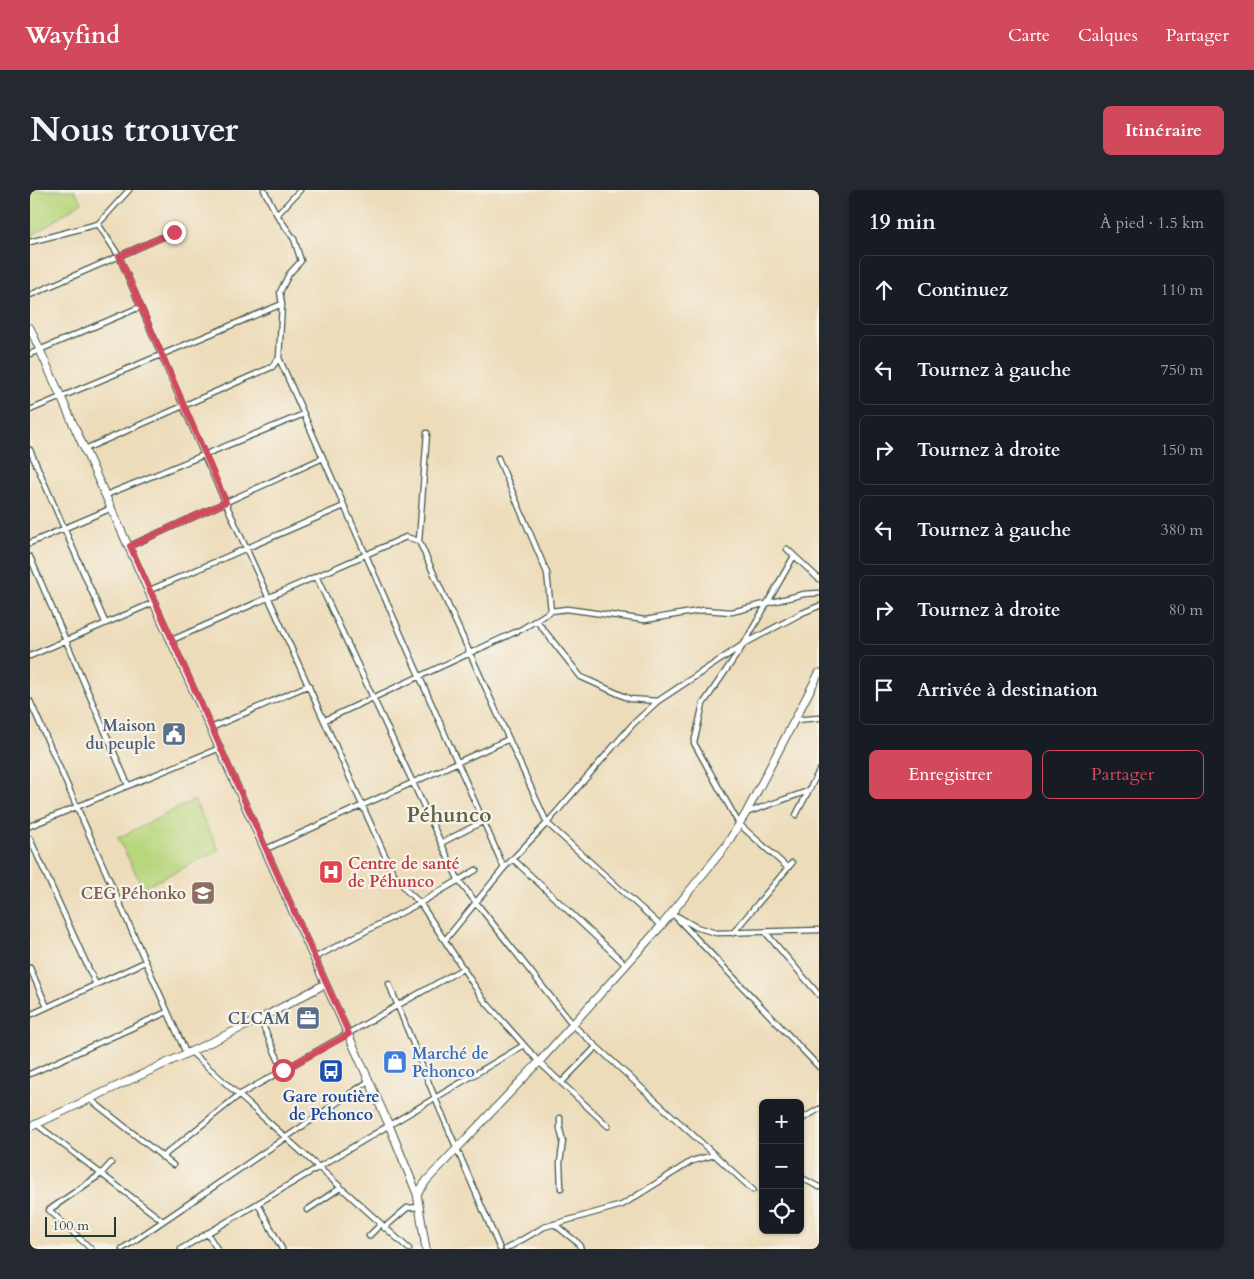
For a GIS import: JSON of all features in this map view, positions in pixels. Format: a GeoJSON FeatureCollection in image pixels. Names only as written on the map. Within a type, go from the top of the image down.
{"type":"FeatureCollection","features":[{"type":"Feature","properties":{"kind":"main road"},"geometry":{"type":"LineString","coordinates":[[30,328],[150,590],[389,1125],[417,1194],[426,1249]]}},
{"type":"Feature","properties":{"kind":"main road"},"geometry":{"type":"LineString","coordinates":[[417,1194],[427,1180],[539,1062],[661,926],[725,847],[746,813],[819,673]]}},
{"type":"Feature","properties":{"kind":"main road"},"geometry":{"type":"LineString","coordinates":[[33,1126],[260,1019],[325,984]]}},
{"type":"Feature","properties":{"kind":"main road"},"geometry":{"type":"LineString","coordinates":[[411,1178],[427,1180]]}},
{"type":"Feature","properties":{"kind":"street"},"geometry":{"type":"LineString","coordinates":[[30,242],[98,224],[129,190]]}},
{"type":"Feature","properties":{"kind":"street"},"geometry":{"type":"LineString","coordinates":[[264,190],[277,215],[294,239],[301,261],[282,284],[280,292],[282,304],[279,358],[504,868]]}},
{"type":"Feature","properties":{"kind":"street"},"geometry":{"type":"LineString","coordinates":[[277,215],[300,190]]}},
{"type":"Feature","properties":{"kind":"street"},"geometry":{"type":"LineString","coordinates":[[98,224],[119,256],[204,454],[392,871],[420,903],[446,939],[483,999],[539,1062],[608,1126]]}},
{"type":"Feature","properties":{"kind":"street"},"geometry":{"type":"LineString","coordinates":[[30,295],[174,232]]}},
{"type":"Feature","properties":{"kind":"street"},"geometry":{"type":"LineString","coordinates":[[30,410],[282,304]]}},
{"type":"Feature","properties":{"kind":"street"},"geometry":{"type":"LineString","coordinates":[[30,354],[140,306]]}},
{"type":"Feature","properties":{"kind":"street"},"geometry":{"type":"LineString","coordinates":[[86,449],[272,367],[279,358]]}},
{"type":"Feature","properties":{"kind":"street"},"geometry":{"type":"LineString","coordinates":[[106,495],[304,414]]}},
{"type":"Feature","properties":{"kind":"street"},"geometry":{"type":"LineString","coordinates":[[427,433],[419,541],[547,823],[661,926]]}},
{"type":"Feature","properties":{"kind":"street"},"geometry":{"type":"LineString","coordinates":[[30,450],[105,622]]}},
{"type":"Feature","properties":{"kind":"street"},"geometry":{"type":"LineString","coordinates":[[130,546],[323,458]]}},
{"type":"Feature","properties":{"kind":"street"},"geometry":{"type":"LineString","coordinates":[[498,458],[546,572],[551,611]]}},
{"type":"Feature","properties":{"kind":"street"},"geometry":{"type":"LineString","coordinates":[[150,590],[344,506]]}},
{"type":"Feature","properties":{"kind":"street"},"geometry":{"type":"LineString","coordinates":[[30,543],[112,508]]}},
{"type":"Feature","properties":{"kind":"street"},"geometry":{"type":"LineString","coordinates":[[172,640],[406,537],[419,541]]}},
{"type":"Feature","properties":{"kind":"street"},"geometry":{"type":"LineString","coordinates":[[787,549],[819,579]]}},
{"type":"Feature","properties":{"kind":"street"},"geometry":{"type":"LineString","coordinates":[[30,556],[128,786]]}},
{"type":"Feature","properties":{"kind":"street"},"geometry":{"type":"LineString","coordinates":[[733,933],[790,865],[739,824],[694,743],[703,704],[744,644],[794,556]]}},
{"type":"Feature","properties":{"kind":"street"},"geometry":{"type":"LineString","coordinates":[[316,576],[459,880],[573,1025],[753,1190]]}},
{"type":"Feature","properties":{"kind":"street"},"geometry":{"type":"LineString","coordinates":[[325,720],[470,653],[551,611],[567,609],[644,620],[704,610],[732,612],[804,594],[819,593]]}},
{"type":"Feature","properties":{"kind":"street"},"geometry":{"type":"LineString","coordinates":[[30,656],[155,602]]}},
{"type":"Feature","properties":{"kind":"street"},"geometry":{"type":"LineString","coordinates":[[446,939],[504,868],[547,823],[633,724],[658,701],[744,644],[819,606]]}},
{"type":"Feature","properties":{"kind":"street"},"geometry":{"type":"LineString","coordinates":[[536,620],[581,677],[630,699],[658,701]]}},
{"type":"Feature","properties":{"kind":"street"},"geometry":{"type":"LineString","coordinates":[[211,728],[309,685]]}},
{"type":"Feature","properties":{"kind":"street"},"geometry":{"type":"LineString","coordinates":[[30,701],[75,807],[167,1012],[188,1052],[239,1095],[409,1249]]}},
{"type":"Feature","properties":{"kind":"street"},"geometry":{"type":"LineString","coordinates":[[795,720],[819,718]]}},
{"type":"Feature","properties":{"kind":"street"},"geometry":{"type":"LineString","coordinates":[[266,849],[509,739]]}},
{"type":"Feature","properties":{"kind":"street"},"geometry":{"type":"LineString","coordinates":[[30,826],[220,748]]}},
{"type":"Feature","properties":{"kind":"street"},"geometry":{"type":"LineString","coordinates":[[796,815],[819,771]]}},
{"type":"Feature","properties":{"kind":"street"},"geometry":{"type":"LineString","coordinates":[[746,813],[808,792]]}},
{"type":"Feature","properties":{"kind":"street"},"geometry":{"type":"LineString","coordinates":[[442,843],[484,821]]}},
{"type":"Feature","properties":{"kind":"street"},"geometry":{"type":"LineString","coordinates":[[30,839],[96,985]]}},
{"type":"Feature","properties":{"kind":"street"},"geometry":{"type":"LineString","coordinates":[[513,859],[626,965]]}},
{"type":"Feature","properties":{"kind":"street"},"geometry":{"type":"LineString","coordinates":[[314,958],[420,903],[476,870]]}},
{"type":"Feature","properties":{"kind":"street"},"geometry":{"type":"LineString","coordinates":[[672,913],[696,927],[716,933],[819,930]]}},
{"type":"Feature","properties":{"kind":"street"},"geometry":{"type":"LineString","coordinates":[[672,913],[819,1067]]}},
{"type":"Feature","properties":{"kind":"street"},"geometry":{"type":"LineString","coordinates":[[766,933],[819,995]]}},
{"type":"Feature","properties":{"kind":"street"},"geometry":{"type":"LineString","coordinates":[[30,1015],[145,962]]}},
{"type":"Feature","properties":{"kind":"street"},"geometry":{"type":"LineString","coordinates":[[30,968],[47,1007]]}},
{"type":"Feature","properties":{"kind":"street"},"geometry":{"type":"LineString","coordinates":[[162,1157],[239,1095],[464,968]]}},
{"type":"Feature","properties":{"kind":"street"},"geometry":{"type":"LineString","coordinates":[[389,984],[435,1098],[500,1249]]}},
{"type":"Feature","properties":{"kind":"street"},"geometry":{"type":"LineString","coordinates":[[30,1074],[167,1012]]}},
{"type":"Feature","properties":{"kind":"street"},"geometry":{"type":"LineString","coordinates":[[260,1019],[283,1070]]}},
{"type":"Feature","properties":{"kind":"street"},"geometry":{"type":"LineString","coordinates":[[181,1249],[524,1045]]}},
{"type":"Feature","properties":{"kind":"street"},"geometry":{"type":"LineString","coordinates":[[562,1082],[596,1047]]}},
{"type":"Feature","properties":{"kind":"street"},"geometry":{"type":"LineString","coordinates":[[122,1249],[369,1080]]}},
{"type":"Feature","properties":{"kind":"street"},"geometry":{"type":"LineString","coordinates":[[91,1100],[173,1165]]}},
{"type":"Feature","properties":{"kind":"street"},"geometry":{"type":"LineString","coordinates":[[804,1118],[819,1109]]}},
{"type":"Feature","properties":{"kind":"street"},"geometry":{"type":"LineString","coordinates":[[560,1118],[563,1141],[560,1163],[561,1188]]}},
{"type":"Feature","properties":{"kind":"street"},"geometry":{"type":"LineString","coordinates":[[33,1126],[101,1174],[162,1221]]}},
{"type":"Feature","properties":{"kind":"street"},"geometry":{"type":"LineString","coordinates":[[506,1249],[544,1227],[622,1205],[692,1161],[714,1155]]}},
{"type":"Feature","properties":{"kind":"street"},"geometry":{"type":"LineString","coordinates":[[92,1249],[49,1210],[101,1174],[111,1163]]}},
{"type":"Feature","properties":{"kind":"street"},"geometry":{"type":"LineString","coordinates":[[804,1179],[819,1187]]}},
{"type":"Feature","properties":{"kind":"street"},"geometry":{"type":"LineString","coordinates":[[307,1210],[340,1188]]}},
{"type":"Feature","properties":{"kind":"street"},"geometry":{"type":"LineString","coordinates":[[258,1204],[282,1249]]}},
{"type":"Feature","properties":{"kind":"street"},"geometry":{"type":"LineString","coordinates":[[368,1236],[407,1208],[420,1207]]}},
{"type":"Feature","properties":{"kind":"street"},"geometry":{"type":"LineString","coordinates":[[554,1224],[578,1243],[581,1249]]}},
{"type":"Feature","properties":{"kind":"street"},"geometry":{"type":"LineString","coordinates":[[207,1234],[217,1249]]}},
{"type":"Feature","properties":{"kind":"green space"},"geometry":{"type":"Polygon","coordinates":[[[30,190],[74,190],[82,202],[30,237],[30,190]]]}},
{"type":"Feature","properties":{"kind":"green space"},"geometry":{"type":"Polygon","coordinates":[[[194,800],[219,850],[143,888],[118,838],[194,800]]]}},
{"type":"Feature","properties":{"kind":"place","name":"Maison du peuple"},"geometry":{"type":"Point","coordinates":[174,734]}},
{"type":"Feature","properties":{"kind":"place","name":"Centre de santé de Péhunco"},"geometry":{"type":"Point","coordinates":[331,872]}},
{"type":"Feature","properties":{"kind":"place","name":"CEG Péhonko"},"geometry":{"type":"Point","coordinates":[203,893]}},
{"type":"Feature","properties":{"kind":"place","name":"CLCAM"},"geometry":{"type":"Point","coordinates":[308,1018]}},
{"type":"Feature","properties":{"kind":"place","name":"Marché de Pehonco"},"geometry":{"type":"Point","coordinates":[395,1062]}},
{"type":"Feature","properties":{"kind":"place","name":"Gare routière de Pehonco"},"geometry":{"type":"Point","coordinates":[331,1071]}},
{"type":"Feature","properties":{"kind":"district","name":"Péhunco"},"geometry":{"type":"Point","coordinates":[449,815]}},
{"type":"Feature","properties":{"kind":"route"},"geometry":{"type":"LineString","coordinates":[[174,232],[119,256],[172,382],[226,502],[130,546],[349,1034],[283,1070]]}}]}
